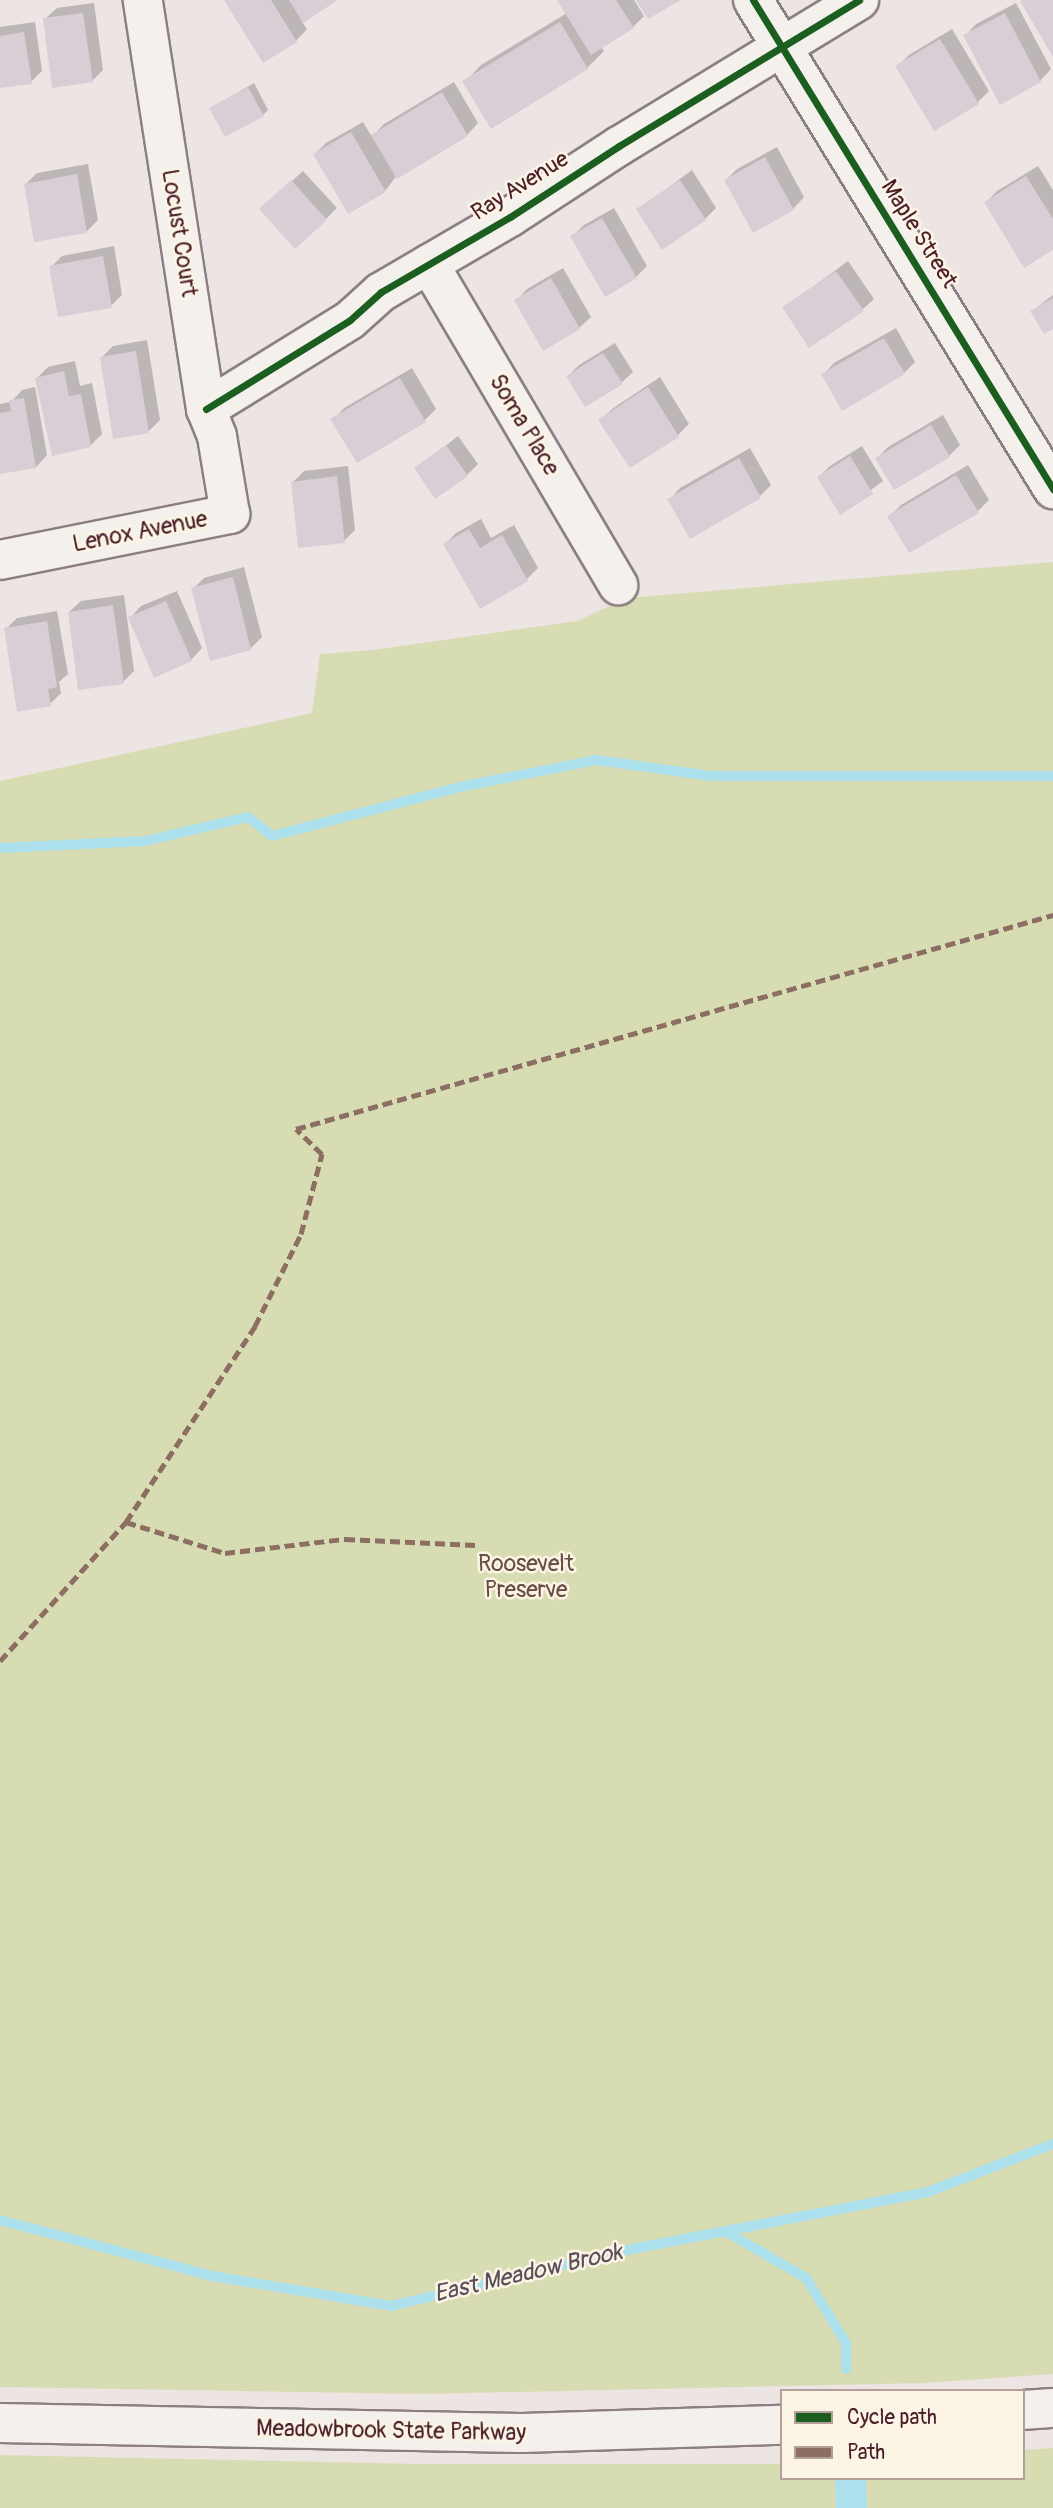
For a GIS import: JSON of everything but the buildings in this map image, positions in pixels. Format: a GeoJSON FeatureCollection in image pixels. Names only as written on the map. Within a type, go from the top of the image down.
{"type":"FeatureCollection","features":[{"type":"Feature","properties":{"kind":"main road","name":"Locust Court"},"geometry":{"type":"LineString","coordinates":[[143,0],[205,409],[217,436],[221,464]]}},
{"type":"Feature","properties":{"kind":"main road","name":"Maple Street"},"geometry":{"type":"LineString","coordinates":[[753,0],[1053,489]]}},
{"type":"Feature","properties":{"kind":"main road","name":"Ray Avenue"},"geometry":{"type":"LineString","coordinates":[[205,409],[350,320],[381,292],[510,217],[619,146],[859,0]]}},
{"type":"Feature","properties":{"kind":"main road","name":"Soma Place"},"geometry":{"type":"LineString","coordinates":[[429,264],[618,585]]}},
{"type":"Feature","properties":{"kind":"main road","name":"Lenox Avenue"},"geometry":{"type":"LineString","coordinates":[[0,560],[230,514],[221,464]]}},
{"type":"Feature","properties":{"kind":"main road"},"geometry":{"type":"LineString","coordinates":[[1025,2410],[1053,2408]]}},
{"type":"Feature","properties":{"kind":"main road","name":"Meadowbrook State Parkway"},"geometry":{"type":"LineString","coordinates":[[0,2423],[508,2433],[780,2425]]}},
{"type":"Feature","properties":{"kind":"green space","name":"Roosevelt Preserve"},"geometry":{"type":"Polygon","coordinates":[[[1053,562],[1053,2374],[925,2383],[424,2394],[0,2387],[0,781],[312,713],[320,654],[373,650],[577,621],[627,598],[1053,562]]]}},
{"type":"Feature","properties":{"kind":"green space"},"geometry":{"type":"Polygon","coordinates":[[[1053,2448],[1053,2508],[867,2508],[866,2480],[1025,2480],[1025,2450],[1053,2448]]]}},
{"type":"Feature","properties":{"kind":"green space"},"geometry":{"type":"Polygon","coordinates":[[[0,2455],[421,2464],[780,2464],[780,2480],[835,2480],[836,2508],[0,2508],[0,2455]]]}},
{"type":"Feature","properties":{"kind":"water"},"geometry":{"type":"Polygon","coordinates":[[[835,2480],[866,2480],[867,2508],[836,2508],[835,2480]]]}},
{"type":"Feature","properties":{"kind":"waterway"},"geometry":{"type":"LineString","coordinates":[[0,848],[145,841],[248,817],[272,836],[460,787],[596,760],[712,776],[1053,776]]}},
{"type":"Feature","properties":{"kind":"waterway","name":"East Meadow Brook"},"geometry":{"type":"LineString","coordinates":[[0,2220],[212,2276],[391,2306],[622,2251],[928,2192],[1053,2144]]}},
{"type":"Feature","properties":{"kind":"waterway"},"geometry":{"type":"LineString","coordinates":[[725,2231],[806,2278],[846,2343],[846,2369]]}},
{"type":"Feature","properties":{"kind":"marked path"},"geometry":{"type":"LineString","coordinates":[[296,1129],[1053,915]]}},
{"type":"Feature","properties":{"kind":"marked path"},"geometry":{"type":"LineString","coordinates":[[0,1661],[126,1522],[255,1326],[301,1234],[322,1154],[296,1129]]}},
{"type":"Feature","properties":{"kind":"marked path"},"geometry":{"type":"LineString","coordinates":[[126,1522],[225,1553],[345,1539],[476,1545]]}},
{"type":"Feature","properties":{"kind":"cycle path"},"geometry":{"type":"LineString","coordinates":[[753,0],[1053,489]]}},
{"type":"Feature","properties":{"kind":"cycle path"},"geometry":{"type":"LineString","coordinates":[[206,409],[350,320],[381,292],[510,217],[619,146],[859,0]]}}]}
